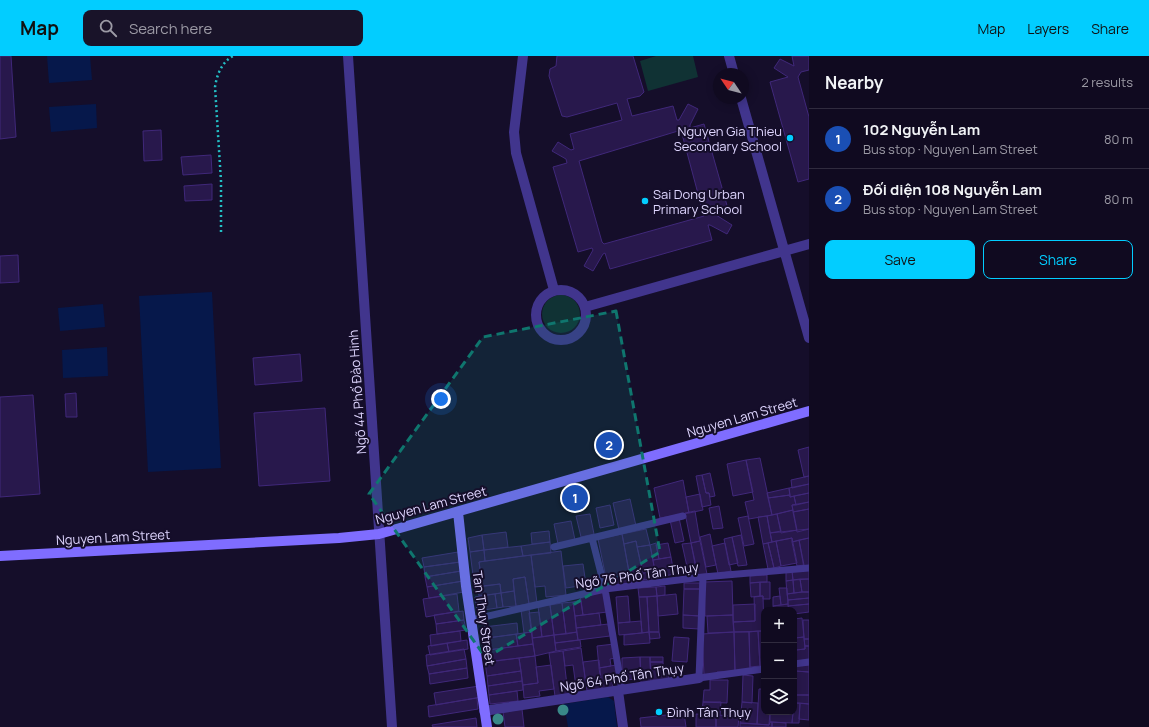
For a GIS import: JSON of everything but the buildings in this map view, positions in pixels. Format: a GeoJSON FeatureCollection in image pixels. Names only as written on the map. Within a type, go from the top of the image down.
{"type":"FeatureCollection","features":[{"type":"Feature","properties":{"kind":"street","name":"Ngõ 44 Phố Đào Hinh"},"geometry":{"type":"LineString","coordinates":[[348,56],[392,727]]}},
{"type":"Feature","properties":{"kind":"street"},"geometry":{"type":"LineString","coordinates":[[523,56],[514,132],[516,153],[554,290]]}},
{"type":"Feature","properties":{"kind":"street"},"geometry":{"type":"LineString","coordinates":[[729,56],[732,68]]}},
{"type":"Feature","properties":{"kind":"street"},"geometry":{"type":"LineString","coordinates":[[743,104],[809,338]]}},
{"type":"Feature","properties":{"kind":"street"},"geometry":{"type":"LineString","coordinates":[[585,307],[809,244]]}},
{"type":"Feature","properties":{"kind":"street"},"geometry":{"type":"LineString","coordinates":[[554,290],[573,292],[582,300],[585,307],[586,321],[577,334],[565,340],[549,337],[542,332],[538,325],[536,312],[542,297],[554,290]]}},
{"type":"Feature","properties":{"kind":"street","name":"Nguyen Lam Street"},"geometry":{"type":"LineString","coordinates":[[0,556],[339,538],[379,534],[809,411]]}},
{"type":"Feature","properties":{"kind":"street","name":"Tan Thuy Street"},"geometry":{"type":"LineString","coordinates":[[458,512],[471,620],[487,727]]}},
{"type":"Feature","properties":{"kind":"street","name":"Ngõ 64 Phố Tân Thụy"},"geometry":{"type":"LineString","coordinates":[[484,711],[699,678]]}},
{"type":"Feature","properties":{"kind":"street"},"geometry":{"type":"LineString","coordinates":[[620,690],[623,727]]}},
{"type":"Feature","properties":{"kind":"lane"},"geometry":{"type":"LineString","coordinates":[[554,547],[683,516]]}},
{"type":"Feature","properties":{"kind":"lane"},"geometry":{"type":"LineString","coordinates":[[592,538],[605,589],[620,690]]}},
{"type":"Feature","properties":{"kind":"lane","name":"Ngõ 76 Phố Tân Thụy"},"geometry":{"type":"LineString","coordinates":[[471,620],[605,589],[703,577],[809,568]]}},
{"type":"Feature","properties":{"kind":"lane"},"geometry":{"type":"LineString","coordinates":[[699,678],[703,577]]}},
{"type":"Feature","properties":{"kind":"lane"},"geometry":{"type":"LineString","coordinates":[[797,664],[809,662]]}},
{"type":"Feature","properties":{"kind":"lane","name":"Ngõ 64 Phố Tân Thụy"},"geometry":{"type":"LineString","coordinates":[[699,678],[761,669]]}},
{"type":"Feature","properties":{"kind":"path"},"geometry":{"type":"LineString","coordinates":[[221,232],[221,181],[215,87],[216,77],[221,68],[227,59],[233,56]]}},
{"type":"Feature","properties":{"kind":"highlighted area"},"geometry":{"type":"Polygon","coordinates":[[[616,311],[660,552],[486,658],[369,494],[483,337],[616,311]]]}},
{"type":"Feature","properties":{"kind":"green space"},"geometry":{"type":"Polygon","coordinates":[[[656,56],[693,56],[698,77],[648,91],[640,61],[656,56]]]}},
{"type":"Feature","properties":{"kind":"green space"},"geometry":{"type":"Polygon","coordinates":[[[557,295],[565,295],[572,298],[577,303],[580,314],[577,325],[572,330],[565,333],[557,333],[550,330],[545,325],[542,318],[542,310],[545,303],[550,298],[557,295]]]}},
{"type":"Feature","properties":{"kind":"water"},"geometry":{"type":"Polygon","coordinates":[[[47,56],[90,56],[92,80],[49,83],[47,56]]]}},
{"type":"Feature","properties":{"kind":"water"},"geometry":{"type":"Polygon","coordinates":[[[96,104],[97,128],[51,132],[49,107],[96,104]]]}},
{"type":"Feature","properties":{"kind":"water"},"geometry":{"type":"Polygon","coordinates":[[[212,292],[221,468],[148,472],[139,296],[212,292]]]}},
{"type":"Feature","properties":{"kind":"water"},"geometry":{"type":"Polygon","coordinates":[[[103,304],[105,327],[60,331],[58,308],[103,304]]]}},
{"type":"Feature","properties":{"kind":"water"},"geometry":{"type":"Polygon","coordinates":[[[107,347],[108,376],[63,378],[62,350],[107,347]]]}},
{"type":"Feature","properties":{"kind":"water"},"geometry":{"type":"Polygon","coordinates":[[[608,697],[614,701],[617,727],[568,727],[564,704],[608,697]]]}},
{"type":"Feature","properties":{"kind":"place","name":"Nguyen Gia Thieu Secondary School"},"geometry":{"type":"Point","coordinates":[790,138]}},
{"type":"Feature","properties":{"kind":"place","name":"Sai Dong Urban Primary School"},"geometry":{"type":"Point","coordinates":[645,201]}},
{"type":"Feature","properties":{"kind":"place","name":"Đối diện 108 Nguyễn Lam"},"geometry":{"type":"Point","coordinates":[609,445]}},
{"type":"Feature","properties":{"kind":"place","name":"102 Nguyễn Lam"},"geometry":{"type":"Point","coordinates":[575,498]}},
{"type":"Feature","properties":{"kind":"place","name":"Đình Tân Thụy"},"geometry":{"type":"Point","coordinates":[659,712]}}]}
